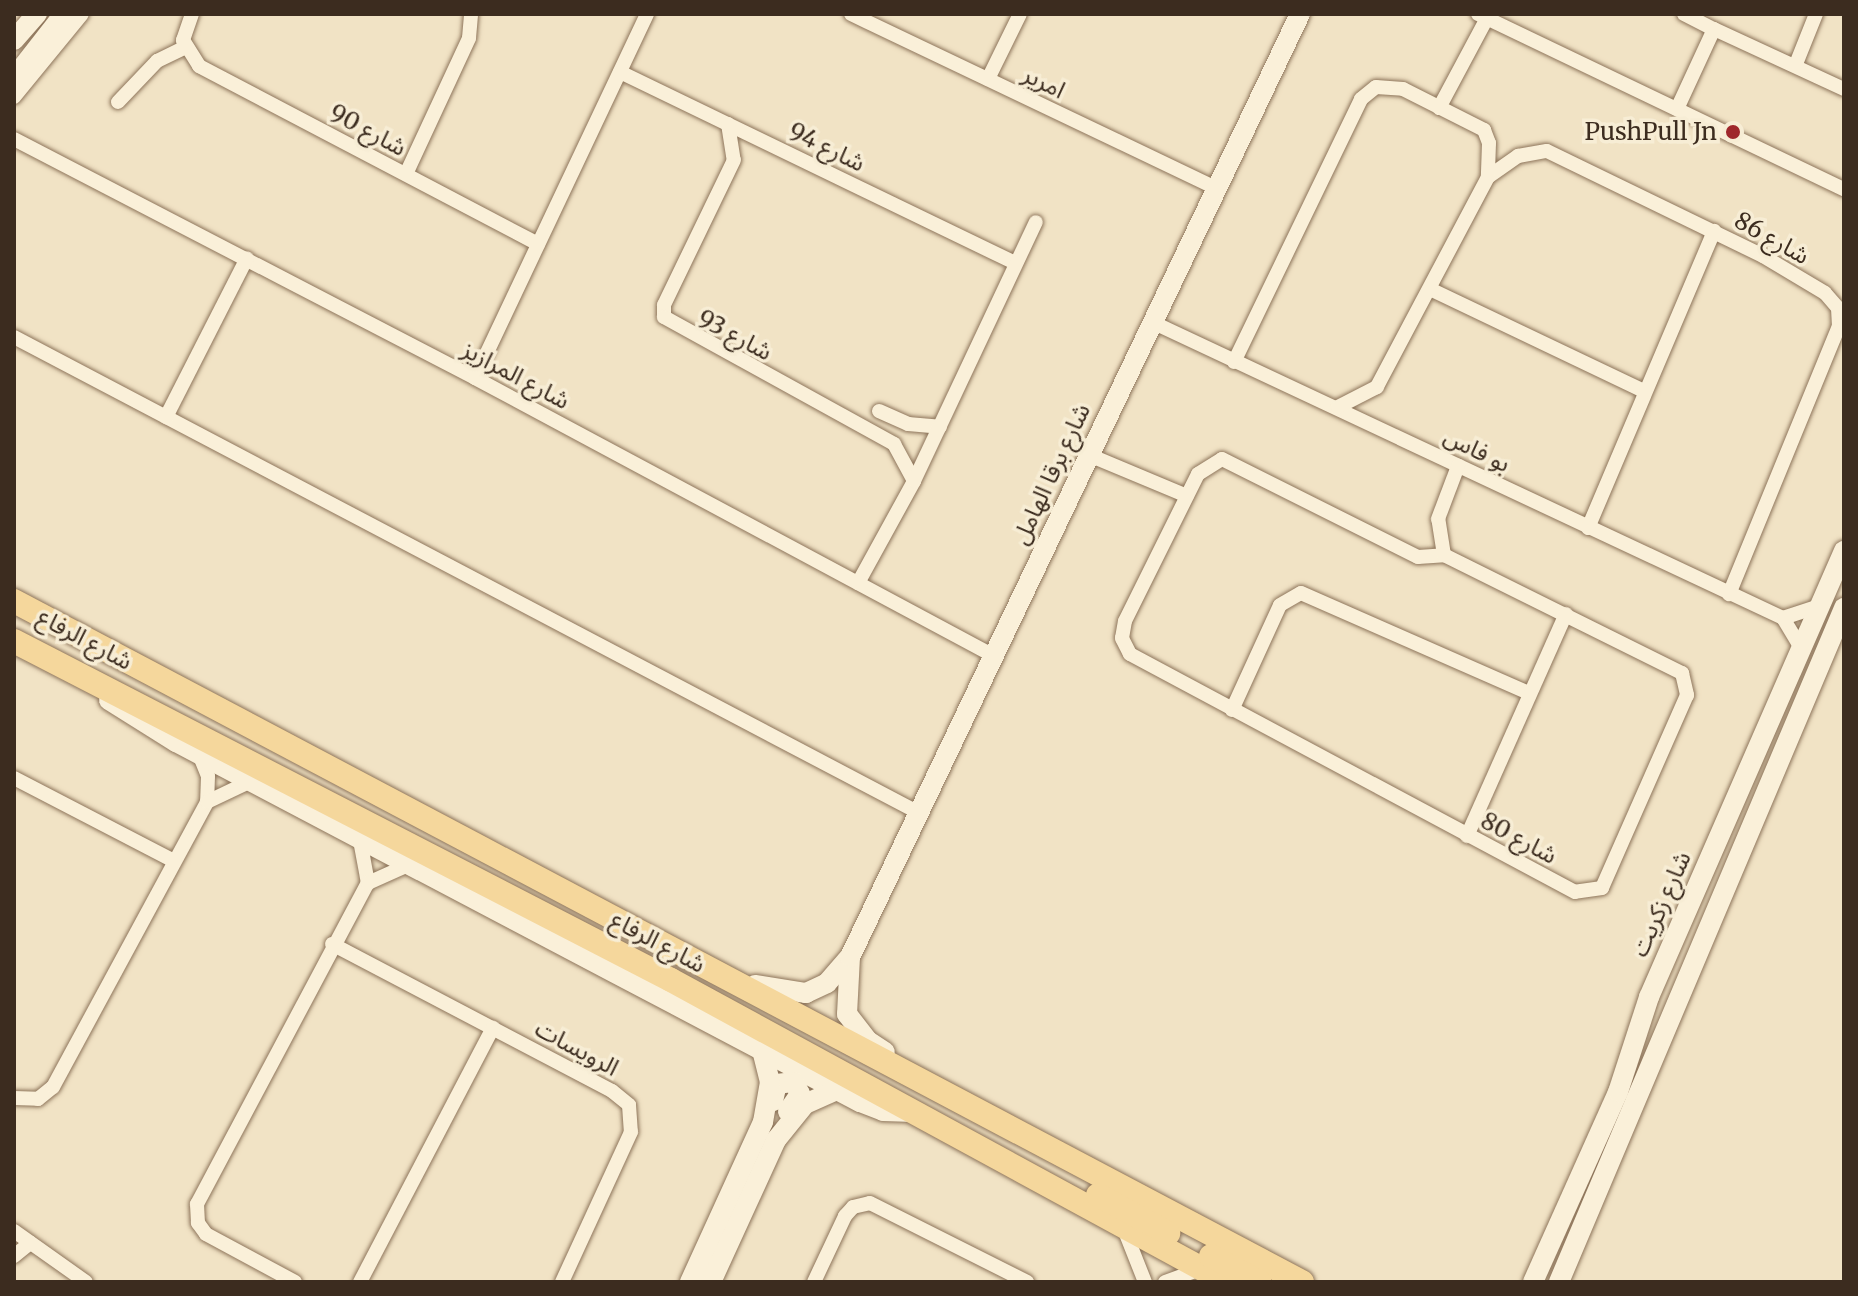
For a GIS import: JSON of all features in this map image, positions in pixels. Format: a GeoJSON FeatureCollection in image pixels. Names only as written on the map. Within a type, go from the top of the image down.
{"type":"FeatureCollection","features":[{"type":"Feature","properties":{"kind":"main road","name":"شارع الرفاع"},"geometry":{"type":"LineString","coordinates":[[14,601],[1302,1282]]}},
{"type":"Feature","properties":{"kind":"main road"},"geometry":{"type":"LineString","coordinates":[[14,619],[92,658],[169,683]]}},
{"type":"Feature","properties":{"kind":"main road","name":"شارع الرفاع"},"geometry":{"type":"LineString","coordinates":[[14,641],[916,1112],[1124,1229],[1226,1282]]}},
{"type":"Feature","properties":{"kind":"main road"},"geometry":{"type":"LineString","coordinates":[[1009,1165],[1083,1188],[1259,1282]]}},
{"type":"Feature","properties":{"kind":"street"},"geometry":{"type":"LineString","coordinates":[[14,40],[37,14]]}},
{"type":"Feature","properties":{"kind":"street"},"geometry":{"type":"LineString","coordinates":[[14,78],[64,14]]}},
{"type":"Feature","properties":{"kind":"street"},"geometry":{"type":"LineString","coordinates":[[14,97],[82,14]]}},
{"type":"Feature","properties":{"kind":"street"},"geometry":{"type":"LineString","coordinates":[[118,102],[157,61],[184,48],[183,33],[192,14]]}},
{"type":"Feature","properties":{"kind":"street"},"geometry":{"type":"LineString","coordinates":[[406,174],[469,38],[471,14]]}},
{"type":"Feature","properties":{"kind":"street"},"geometry":{"type":"LineString","coordinates":[[475,378],[647,14]]}},
{"type":"Feature","properties":{"kind":"street","name":"امرير"},"geometry":{"type":"LineString","coordinates":[[851,14],[1218,189]]}},
{"type":"Feature","properties":{"kind":"street"},"geometry":{"type":"LineString","coordinates":[[988,79],[1020,14]]}},
{"type":"Feature","properties":{"kind":"street","name":"شارع برقا الهامل"},"geometry":{"type":"LineString","coordinates":[[724,977],[786,994],[806,993],[827,983],[850,957],[1300,14]]}},
{"type":"Feature","properties":{"kind":"street"},"geometry":{"type":"LineString","coordinates":[[1684,14],[1844,89]]}},
{"type":"Feature","properties":{"kind":"street"},"geometry":{"type":"LineString","coordinates":[[1796,64],[1816,14]]}},
{"type":"Feature","properties":{"kind":"street"},"geometry":{"type":"LineString","coordinates":[[1439,108],[1482,16],[1844,189]]}},
{"type":"Feature","properties":{"kind":"street"},"geometry":{"type":"LineString","coordinates":[[1677,109],[1714,29]]}},
{"type":"Feature","properties":{"kind":"street","name":"شارع 90"},"geometry":{"type":"LineString","coordinates":[[184,48],[199,66],[538,244]]}},
{"type":"Feature","properties":{"kind":"street","name":"شارع 94"},"geometry":{"type":"LineString","coordinates":[[620,72],[1015,263]]}},
{"type":"Feature","properties":{"kind":"street"},"geometry":{"type":"LineString","coordinates":[[1234,362],[1365,94],[1376,87],[1397,87],[1478,125],[1489,143],[1488,177],[1432,290],[1377,387],[1338,407]]}},
{"type":"Feature","properties":{"kind":"street","name":"شارع 93"},"geometry":{"type":"LineString","coordinates":[[728,124],[734,160],[664,305],[664,317],[894,444],[914,481]]}},
{"type":"Feature","properties":{"kind":"street","name":"شارع المرازيز"},"geometry":{"type":"LineString","coordinates":[[14,139],[475,378],[994,656]]}},
{"type":"Feature","properties":{"kind":"street","name":"شارع 86"},"geometry":{"type":"LineString","coordinates":[[1488,177],[1518,156],[1547,151],[1714,231],[1825,293],[1840,316],[1729,594]]}},
{"type":"Feature","properties":{"kind":"street"},"geometry":{"type":"LineString","coordinates":[[858,583],[914,481],[1036,222]]}},
{"type":"Feature","properties":{"kind":"street"},"geometry":{"type":"LineString","coordinates":[[1588,528],[1714,231]]}},
{"type":"Feature","properties":{"kind":"street"},"geometry":{"type":"LineString","coordinates":[[166,417],[247,258]]}},
{"type":"Feature","properties":{"kind":"street"},"geometry":{"type":"LineString","coordinates":[[1432,290],[1644,391]]}},
{"type":"Feature","properties":{"kind":"street","name":"بو فاس"},"geometry":{"type":"LineString","coordinates":[[1152,322],[1783,618]]}},
{"type":"Feature","properties":{"kind":"street"},"geometry":{"type":"LineString","coordinates":[[14,337],[919,813]]}},
{"type":"Feature","properties":{"kind":"street"},"geometry":{"type":"LineString","coordinates":[[879,411],[908,424],[940,427]]}},
{"type":"Feature","properties":{"kind":"street"},"geometry":{"type":"LineString","coordinates":[[1089,455],[1187,496]]}},
{"type":"Feature","properties":{"kind":"street","name":"شارع 80"},"geometry":{"type":"LineString","coordinates":[[1228,460],[1418,557],[1444,555],[1673,665],[1687,683],[1609,880],[1597,891],[1575,892],[1140,662],[1122,638],[1125,621],[1187,496],[1206,465],[1228,460]]}},
{"type":"Feature","properties":{"kind":"street"},"geometry":{"type":"LineString","coordinates":[[1444,555],[1438,519],[1458,466]]}},
{"type":"Feature","properties":{"kind":"street","name":"شارع زكريت"},"geometry":{"type":"LineString","coordinates":[[1533,1282],[1618,1092],[1649,997],[1803,651],[1844,551]]}},
{"type":"Feature","properties":{"kind":"street"},"geometry":{"type":"LineString","coordinates":[[1232,710],[1280,605],[1301,593],[1529,693]]}},
{"type":"Feature","properties":{"kind":"street"},"geometry":{"type":"LineString","coordinates":[[1803,651],[1783,618],[1822,605]]}},
{"type":"Feature","properties":{"kind":"street"},"geometry":{"type":"LineString","coordinates":[[1559,1282],[1844,608]]}},
{"type":"Feature","properties":{"kind":"street"},"geometry":{"type":"LineString","coordinates":[[1467,836],[1566,614]]}},
{"type":"Feature","properties":{"kind":"street","name":"شارع الرفاع"},"geometry":{"type":"LineString","coordinates":[[68,668],[132,715],[199,754],[837,1090],[883,1111],[916,1112]]}},
{"type":"Feature","properties":{"kind":"street"},"geometry":{"type":"LineString","coordinates":[[14,1098],[38,1099],[53,1087],[172,860],[207,802],[208,776],[199,754]]}},
{"type":"Feature","properties":{"kind":"street"},"geometry":{"type":"LineString","coordinates":[[14,778],[172,860]]}},
{"type":"Feature","properties":{"kind":"street"},"geometry":{"type":"LineString","coordinates":[[207,802],[251,781]]}},
{"type":"Feature","properties":{"kind":"street"},"geometry":{"type":"LineString","coordinates":[[360,840],[368,883]]}},
{"type":"Feature","properties":{"kind":"street"},"geometry":{"type":"LineString","coordinates":[[295,1282],[211,1238],[201,1229],[196,1211],[332,944],[368,883],[408,865]]}},
{"type":"Feature","properties":{"kind":"street","name":"الرويسات"},"geometry":{"type":"LineString","coordinates":[[332,944],[619,1095],[632,1111],[631,1132],[562,1282]]}},
{"type":"Feature","properties":{"kind":"street","name":"شارع برقا الهامل"},"geometry":{"type":"LineString","coordinates":[[850,957],[845,1000],[856,1028],[937,1089]]}},
{"type":"Feature","properties":{"kind":"street"},"geometry":{"type":"LineString","coordinates":[[360,1282],[493,1028]]}},
{"type":"Feature","properties":{"kind":"street"},"geometry":{"type":"LineString","coordinates":[[711,1282],[768,1136],[770,1082],[762,1049]]}},
{"type":"Feature","properties":{"kind":"street"},"geometry":{"type":"LineString","coordinates":[[690,1282],[768,1136],[805,1104],[837,1090]]}},
{"type":"Feature","properties":{"kind":"street"},"geometry":{"type":"LineString","coordinates":[[814,1282],[845,1216],[853,1207],[870,1203],[1027,1282]]}},
{"type":"Feature","properties":{"kind":"street"},"geometry":{"type":"LineString","coordinates":[[1124,1229],[1145,1282]]}},
{"type":"Feature","properties":{"kind":"street"},"geometry":{"type":"LineString","coordinates":[[14,1231],[86,1282]]}},
{"type":"Feature","properties":{"kind":"street"},"geometry":{"type":"LineString","coordinates":[[14,1256],[30,1243]]}},
{"type":"Feature","properties":{"kind":"street"},"geometry":{"type":"LineString","coordinates":[[1165,1282],[1201,1269]]}},
{"type":"Feature","properties":{"kind":"place","name":"PushPull Jn"},"geometry":{"type":"Point","coordinates":[1733,132]}}]}
